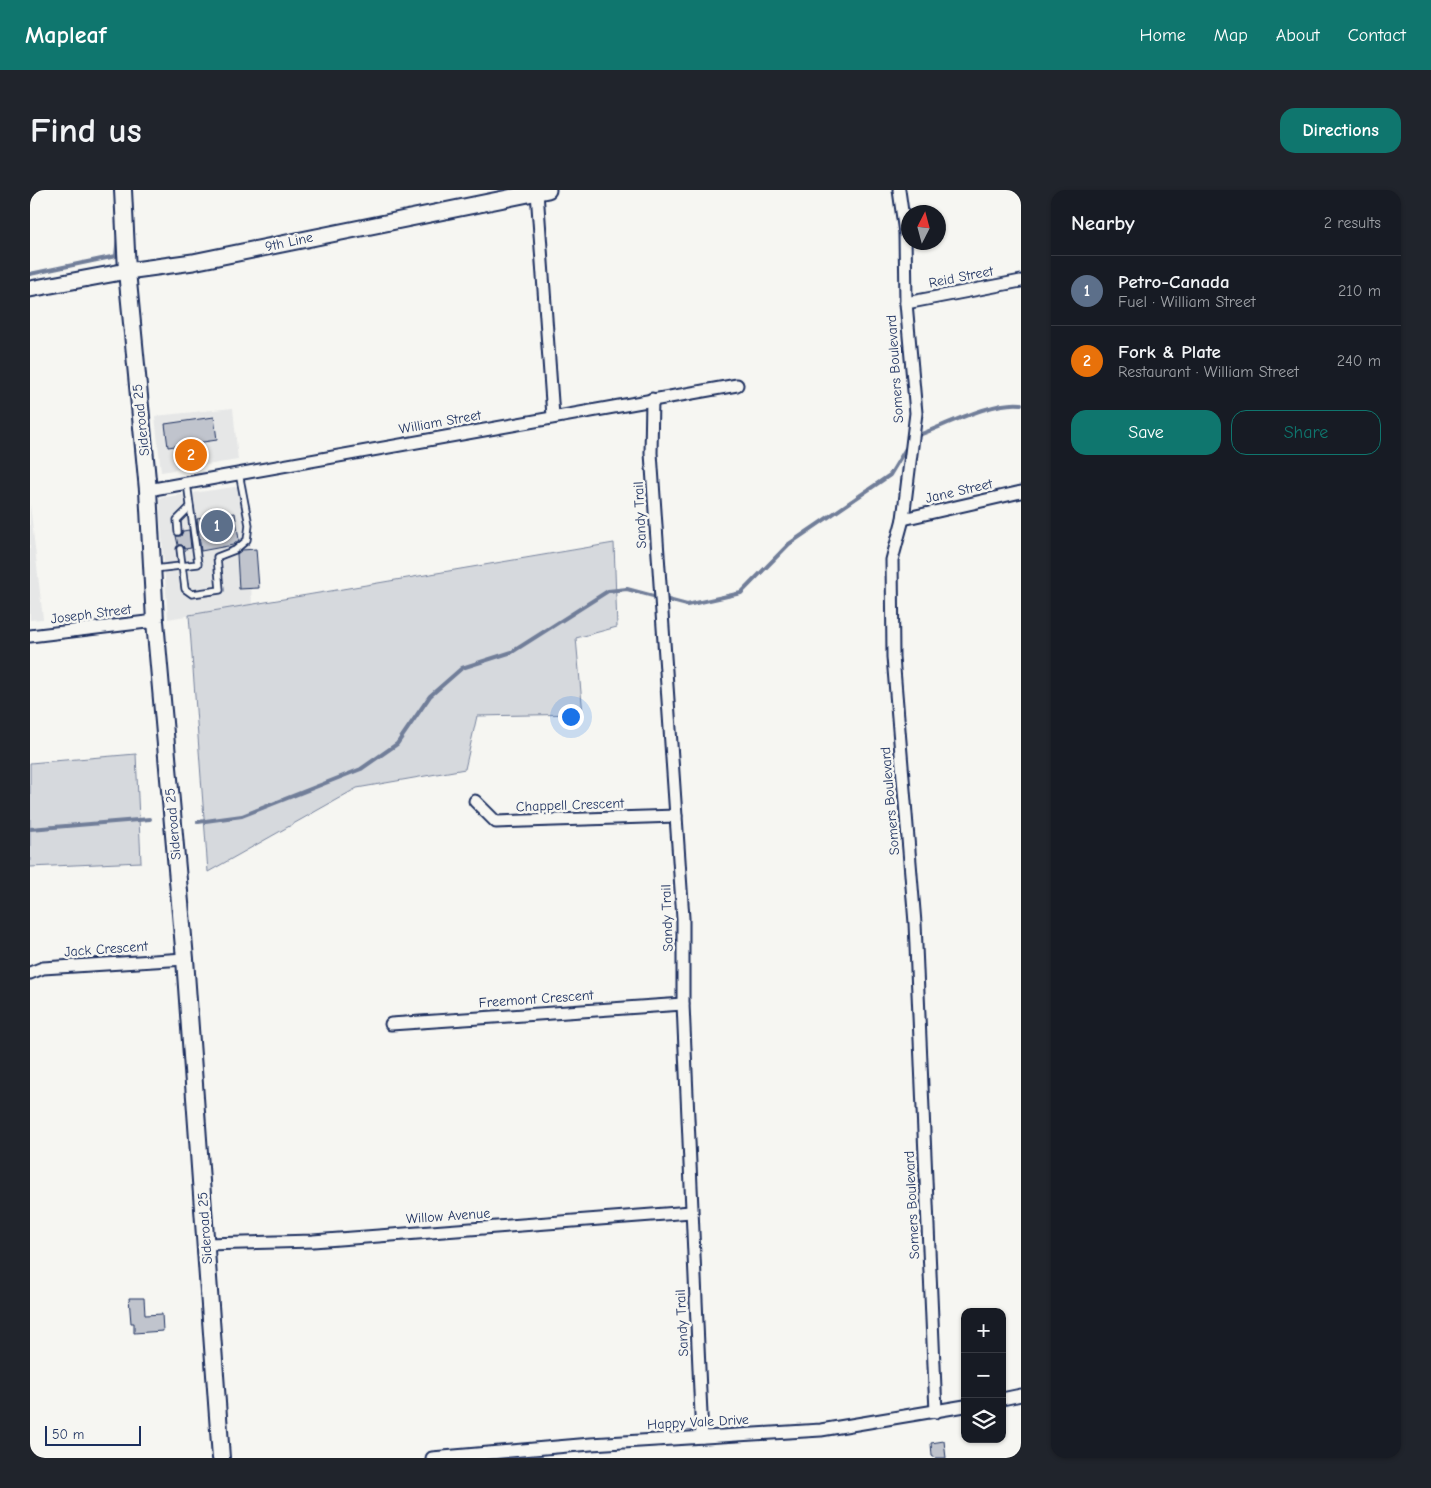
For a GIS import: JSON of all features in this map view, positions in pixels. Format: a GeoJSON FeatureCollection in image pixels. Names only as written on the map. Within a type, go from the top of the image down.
{"type":"FeatureCollection","features":[{"type":"Feature","properties":{"kind":"main road","name":"Sideroad 25"},"geometry":{"type":"LineString","coordinates":[[123,190],[127,271],[148,490],[155,620],[185,959],[221,1458]]}},
{"type":"Feature","properties":{"kind":"street","name":"Somers Boulevard"},"geometry":{"type":"LineString","coordinates":[[899,190],[905,233],[906,303],[916,412],[903,519],[892,560],[893,657],[914,923],[936,1412]]}},
{"type":"Feature","properties":{"kind":"street","name":"9th Line"},"geometry":{"type":"LineString","coordinates":[[30,289],[127,271],[193,262],[542,191]]}},
{"type":"Feature","properties":{"kind":"street"},"geometry":{"type":"LineString","coordinates":[[542,191],[554,416]]}},
{"type":"Feature","properties":{"kind":"street","name":"Reid Street"},"geometry":{"type":"LineString","coordinates":[[906,303],[1021,281]]}},
{"type":"Feature","properties":{"kind":"street","name":"William Street"},"geometry":{"type":"LineString","coordinates":[[148,490],[554,416],[737,385]]}},
{"type":"Feature","properties":{"kind":"street","name":"Sandy Trail"},"geometry":{"type":"LineString","coordinates":[[652,399],[651,453],[683,918],[683,1004],[702,1437]]}},
{"type":"Feature","properties":{"kind":"street","name":"Jane Street"},"geometry":{"type":"LineString","coordinates":[[903,519],[1021,492]]}},
{"type":"Feature","properties":{"kind":"street","name":"Joseph Street"},"geometry":{"type":"LineString","coordinates":[[30,635],[155,620]]}},
{"type":"Feature","properties":{"kind":"street","name":"Chappell Crescent"},"geometry":{"type":"LineString","coordinates":[[475,801],[496,822],[676,816]]}},
{"type":"Feature","properties":{"kind":"street","name":"Jack Crescent"},"geometry":{"type":"LineString","coordinates":[[30,973],[43,968],[185,959]]}},
{"type":"Feature","properties":{"kind":"street","name":"Freemont Crescent"},"geometry":{"type":"LineString","coordinates":[[391,1024],[683,1004]]}},
{"type":"Feature","properties":{"kind":"street","name":"Willow Avenue"},"geometry":{"type":"LineString","coordinates":[[206,1244],[313,1241],[691,1212]]}},
{"type":"Feature","properties":{"kind":"street"},"geometry":{"type":"LineString","coordinates":[[1006,1398],[1021,1395]]}},
{"type":"Feature","properties":{"kind":"street","name":"Happy Vale Drive"},"geometry":{"type":"LineString","coordinates":[[432,1458],[591,1444],[821,1430],[961,1407]]}},
{"type":"Feature","properties":{"kind":"lane"},"geometry":{"type":"LineString","coordinates":[[180,549],[185,589],[192,594],[220,590],[217,557],[235,550],[247,540],[249,525],[239,473]]}},
{"type":"Feature","properties":{"kind":"lane"},"geometry":{"type":"LineString","coordinates":[[152,569],[198,564],[187,483]]}},
{"type":"Feature","properties":{"kind":"lane"},"geometry":{"type":"LineString","coordinates":[[178,532],[176,520],[190,507]]}},
{"type":"Feature","properties":{"kind":"shaded area"},"geometry":{"type":"Polygon","coordinates":[[[233,408],[238,460],[161,472],[155,416],[233,408]]]}},
{"type":"Feature","properties":{"kind":"shaded area"},"geometry":{"type":"Polygon","coordinates":[[[247,485],[252,605],[168,619],[159,498],[247,485]]]}},
{"type":"Feature","properties":{"kind":"shaded area"},"geometry":{"type":"Polygon","coordinates":[[[30,504],[43,619],[30,620],[30,504]]]}},
{"type":"Feature","properties":{"kind":"shaded area"},"geometry":{"type":"Polygon","coordinates":[[[614,543],[617,627],[576,638],[583,714],[477,716],[465,769],[357,788],[208,872],[189,615],[614,543]]]}},
{"type":"Feature","properties":{"kind":"shaded area"},"geometry":{"type":"Polygon","coordinates":[[[136,754],[141,862],[30,867],[30,763],[136,754]]]}},
{"type":"Feature","properties":{"kind":"building"},"geometry":{"type":"Polygon","coordinates":[[[214,417],[217,440],[168,447],[165,424],[214,417]]]}},
{"type":"Feature","properties":{"kind":"building"},"geometry":{"type":"Polygon","coordinates":[[[235,513],[239,540],[233,545],[201,551],[197,519],[235,513]]]}},
{"type":"Feature","properties":{"kind":"building"},"geometry":{"type":"Polygon","coordinates":[[[189,530],[191,548],[185,549],[182,545],[178,545],[176,536],[181,536],[183,531],[189,530]]]}},
{"type":"Feature","properties":{"kind":"building"},"geometry":{"type":"Polygon","coordinates":[[[256,549],[259,588],[239,589],[237,554],[242,550],[256,549]]]}},
{"type":"Feature","properties":{"kind":"building"},"geometry":{"type":"Polygon","coordinates":[[[129,1298],[144,1298],[145,1315],[162,1314],[163,1331],[134,1333],[134,1323],[131,1323],[129,1298]]]}},
{"type":"Feature","properties":{"kind":"building"},"geometry":{"type":"Polygon","coordinates":[[[944,1441],[946,1458],[935,1458],[932,1456],[931,1443],[944,1441]]]}},
{"type":"Feature","properties":{"kind":"waterway"},"geometry":{"type":"LineString","coordinates":[[30,274],[116,256],[118,236]]}},
{"type":"Feature","properties":{"kind":"waterway"},"geometry":{"type":"LineString","coordinates":[[916,436],[982,410],[996,406],[1021,404]]}},
{"type":"Feature","properties":{"kind":"waterway"},"geometry":{"type":"LineString","coordinates":[[198,822],[242,816],[361,769],[397,744],[430,696],[462,668],[512,652],[608,591],[627,589],[687,605],[741,593],[789,544],[890,475],[908,445]]}},
{"type":"Feature","properties":{"kind":"waterway"},"geometry":{"type":"LineString","coordinates":[[30,829],[150,819]]}},
{"type":"Feature","properties":{"kind":"place","name":"Fork & Plate"},"geometry":{"type":"Point","coordinates":[191,455]}},
{"type":"Feature","properties":{"kind":"place","name":"Petro-Canada"},"geometry":{"type":"Point","coordinates":[217,526]}}]}
